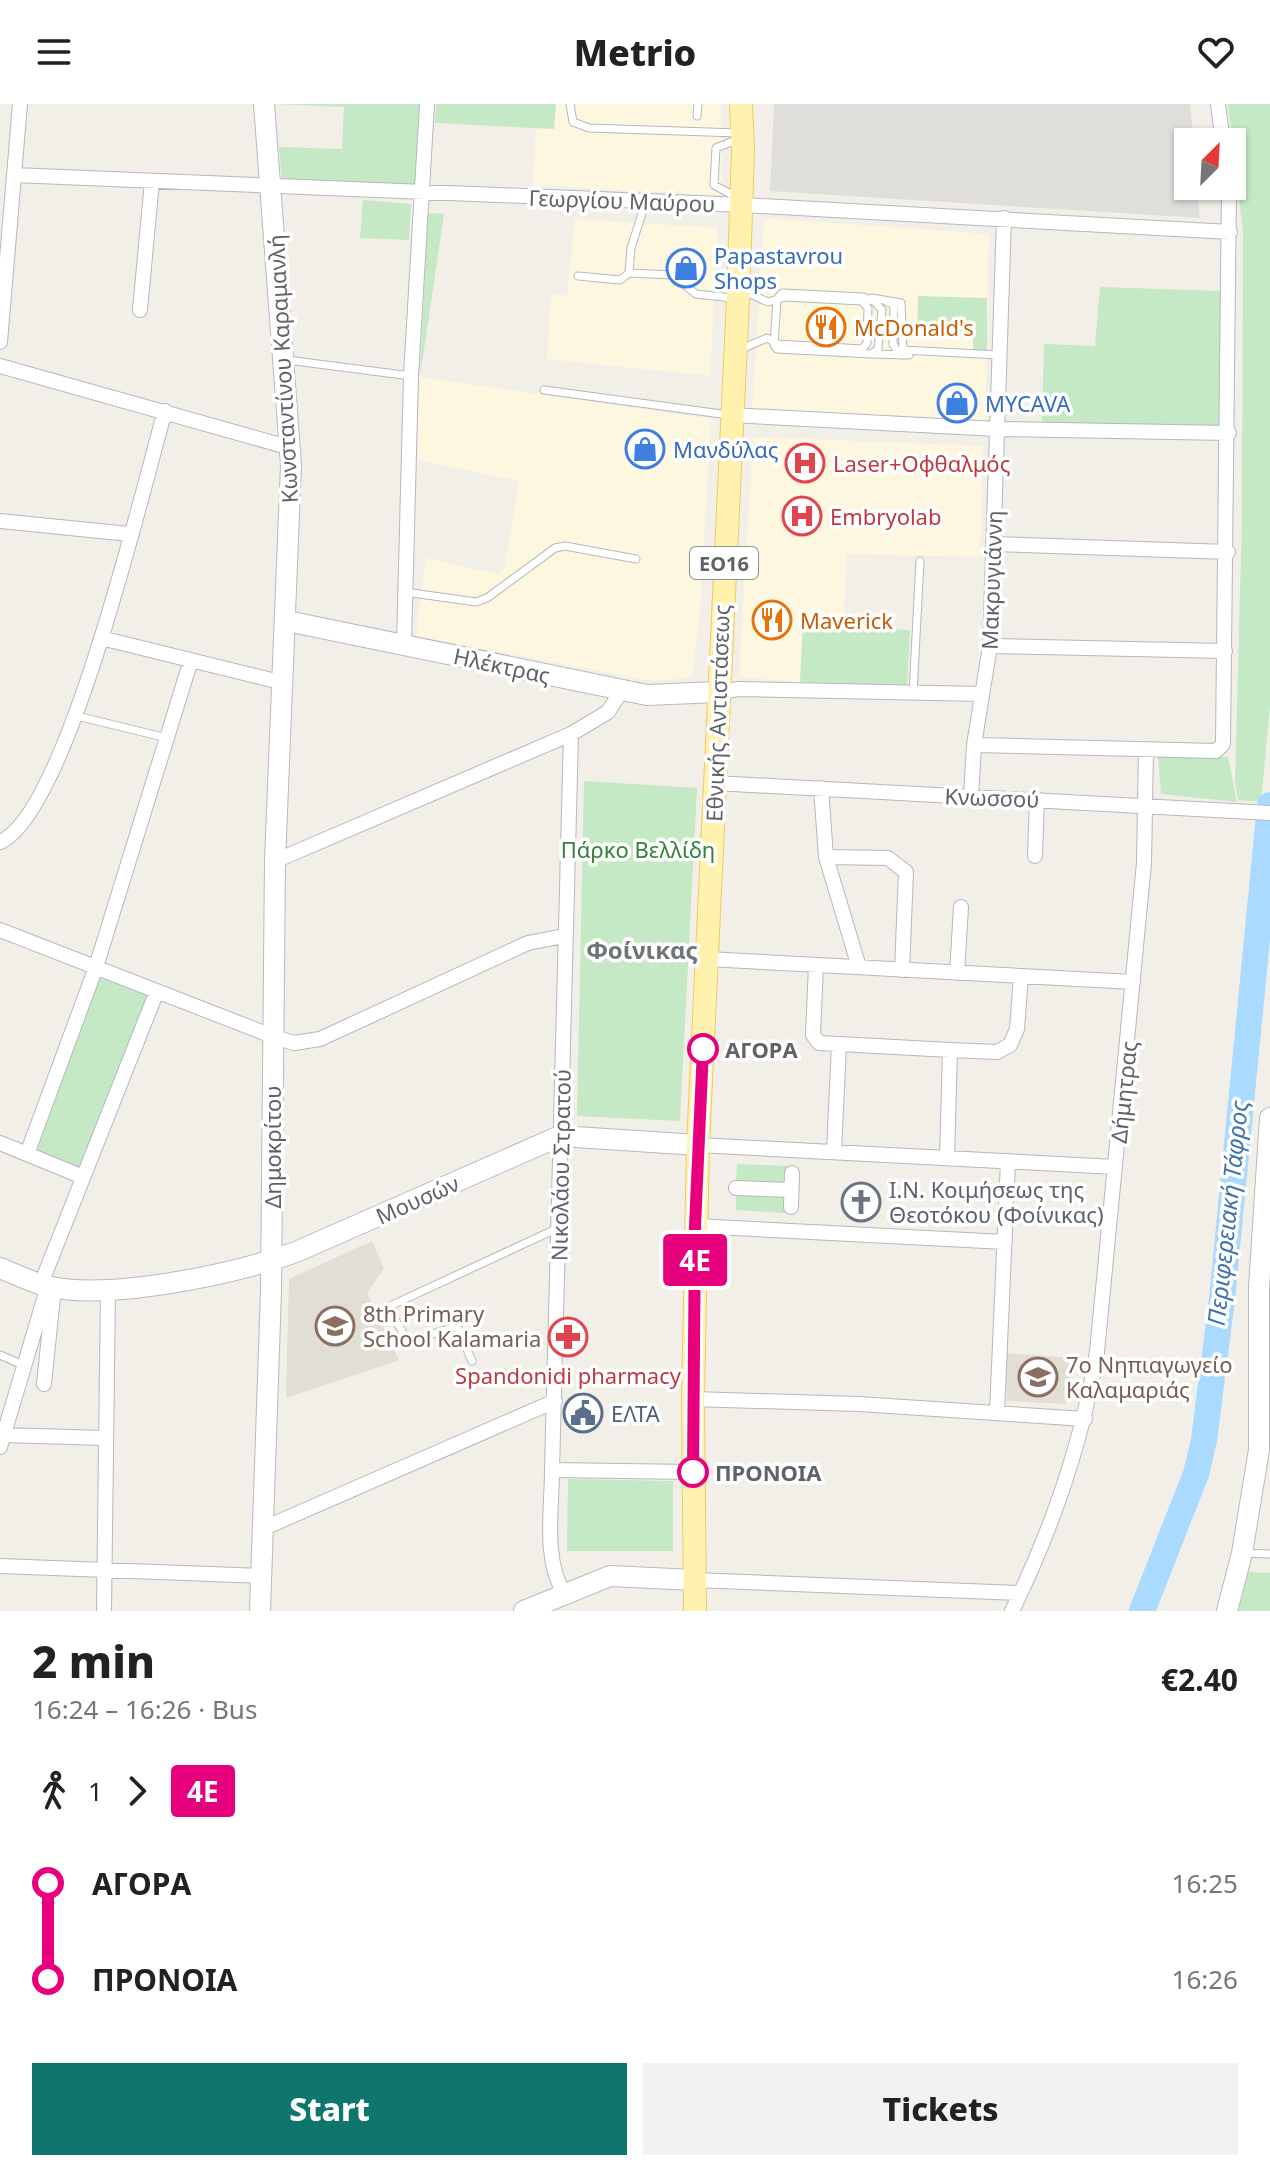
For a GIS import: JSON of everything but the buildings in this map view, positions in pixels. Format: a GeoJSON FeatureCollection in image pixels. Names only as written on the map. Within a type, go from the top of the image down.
{"type":"FeatureCollection","features":[{"type":"Feature","properties":{"kind":"main road","name":"Κωνσταντίνου Καραμανλή"},"geometry":{"type":"LineString","coordinates":[[264,104],[291,448],[284,683]]}},
{"type":"Feature","properties":{"kind":"main road","name":"Εθνικής Αντιστάσεως"},"geometry":{"type":"LineString","coordinates":[[695,1611],[695,1226],[736,352],[742,202],[741,104]]}},
{"type":"Feature","properties":{"kind":"main road","name":"Εθνικής Αντιστάσεως"},"geometry":{"type":"LineString","coordinates":[[743,140],[751,104]]}},
{"type":"Feature","properties":{"kind":"main road","name":"Ηλέκτρας"},"geometry":{"type":"LineString","coordinates":[[287,621],[622,690],[660,696],[718,692]]}},
{"type":"Feature","properties":{"kind":"main road","name":"Δημοκρίτου"},"geometry":{"type":"LineString","coordinates":[[260,1611],[272,1260],[275,861],[284,683]]}},
{"type":"Feature","properties":{"kind":"main road"},"geometry":{"type":"LineString","coordinates":[[1227,1611],[1264,1452],[1270,1118]]}},
{"type":"Feature","properties":{"kind":"main road"},"geometry":{"type":"LineString","coordinates":[[560,1136],[698,1145]]}},
{"type":"Feature","properties":{"kind":"main road","name":"Μουσών"},"geometry":{"type":"LineString","coordinates":[[0,1268],[48,1286],[108,1290],[272,1260],[560,1136]]}},
{"type":"Feature","properties":{"kind":"main road"},"geometry":{"type":"LineString","coordinates":[[524,1611],[610,1576],[694,1580]]}},
{"type":"Feature","properties":{"kind":"street"},"geometry":{"type":"LineString","coordinates":[[0,342],[7,175],[20,104]]}},
{"type":"Feature","properties":{"kind":"street"},"geometry":{"type":"LineString","coordinates":[[404,643],[411,376],[427,104]]}},
{"type":"Feature","properties":{"kind":"street"},"geometry":{"type":"LineString","coordinates":[[1218,104],[1221,128]]}},
{"type":"Feature","properties":{"kind":"street","name":"Γεωργίου Μαύρου"},"geometry":{"type":"LineString","coordinates":[[7,175],[646,201],[742,202],[1230,232]]}},
{"type":"Feature","properties":{"kind":"street"},"geometry":{"type":"LineString","coordinates":[[140,310],[152,181]]}},
{"type":"Feature","properties":{"kind":"street"},"geometry":{"type":"LineString","coordinates":[[974,745],[1146,750],[1220,748],[1228,552],[1229,200]]}},
{"type":"Feature","properties":{"kind":"street","name":"Μακρυγιάννη"},"geometry":{"type":"LineString","coordinates":[[971,797],[974,745],[990,646],[1004,218]]}},
{"type":"Feature","properties":{"kind":"street"},"geometry":{"type":"LineString","coordinates":[[0,366],[291,448]]}},
{"type":"Feature","properties":{"kind":"street"},"geometry":{"type":"LineString","coordinates":[[0,842],[20,830],[77,716],[165,411]]}},
{"type":"Feature","properties":{"kind":"street"},"geometry":{"type":"LineString","coordinates":[[731,415],[997,429],[1229,433]]}},
{"type":"Feature","properties":{"kind":"street"},"geometry":{"type":"LineString","coordinates":[[0,521],[129,534]]}},
{"type":"Feature","properties":{"kind":"street"},"geometry":{"type":"LineString","coordinates":[[994,544],[1228,552]]}},
{"type":"Feature","properties":{"kind":"street"},"geometry":{"type":"LineString","coordinates":[[101,638],[284,683]]}},
{"type":"Feature","properties":{"kind":"street"},"geometry":{"type":"LineString","coordinates":[[990,646],[1225,651]]}},
{"type":"Feature","properties":{"kind":"street"},"geometry":{"type":"LineString","coordinates":[[27,1154],[96,967],[191,660]]}},
{"type":"Feature","properties":{"kind":"street"},"geometry":{"type":"LineString","coordinates":[[718,692],[739,689],[982,694]]}},
{"type":"Feature","properties":{"kind":"street"},"geometry":{"type":"LineString","coordinates":[[275,861],[571,734],[608,712],[622,690]]}},
{"type":"Feature","properties":{"kind":"street","name":"Νικολάου Στρατού"},"geometry":{"type":"LineString","coordinates":[[564,1593],[554,1571],[552,1553],[552,1470],[571,734]]}},
{"type":"Feature","properties":{"kind":"street","name":"Δήμητρας"},"geometry":{"type":"LineString","coordinates":[[1012,1611],[1060,1496],[1085,1419],[1097,1352],[1133,982],[1147,805],[1146,750]]}},
{"type":"Feature","properties":{"kind":"street","name":"Κνωσσού"},"geometry":{"type":"LineString","coordinates":[[714,783],[1270,813]]}},
{"type":"Feature","properties":{"kind":"street"},"geometry":{"type":"LineString","coordinates":[[821,788],[826,857],[859,967]]}},
{"type":"Feature","properties":{"kind":"street"},"geometry":{"type":"LineString","coordinates":[[1035,856],[1037,799]]}},
{"type":"Feature","properties":{"kind":"street"},"geometry":{"type":"LineString","coordinates":[[826,857],[888,858],[906,872],[902,970]]}},
{"type":"Feature","properties":{"kind":"street"},"geometry":{"type":"LineString","coordinates":[[957,973],[961,907]]}},
{"type":"Feature","properties":{"kind":"street"},"geometry":{"type":"LineString","coordinates":[[0,930],[294,1043],[320,1039],[528,943],[564,936]]}},
{"type":"Feature","properties":{"kind":"street"},"geometry":{"type":"LineString","coordinates":[[707,959],[1133,982]]}},
{"type":"Feature","properties":{"kind":"street"},"geometry":{"type":"LineString","coordinates":[[816,965],[813,1035],[819,1043],[997,1052],[1010,1045],[1018,1024],[1021,976]]}},
{"type":"Feature","properties":{"kind":"street"},"geometry":{"type":"LineString","coordinates":[[105,1438],[2,1441],[83,1177],[157,991]]}},
{"type":"Feature","properties":{"kind":"street"},"geometry":{"type":"LineString","coordinates":[[834,1152],[839,1044]]}},
{"type":"Feature","properties":{"kind":"street"},"geometry":{"type":"LineString","coordinates":[[947,1158],[950,1050]]}},
{"type":"Feature","properties":{"kind":"street"},"geometry":{"type":"LineString","coordinates":[[0,1143],[83,1177]]}},
{"type":"Feature","properties":{"kind":"street"},"geometry":{"type":"LineString","coordinates":[[698,1145],[1115,1167]]}},
{"type":"Feature","properties":{"kind":"street"},"geometry":{"type":"LineString","coordinates":[[997,1413],[1008,1161]]}},
{"type":"Feature","properties":{"kind":"street"},"geometry":{"type":"LineString","coordinates":[[791,1207],[792,1173]]}},
{"type":"Feature","properties":{"kind":"street"},"geometry":{"type":"LineString","coordinates":[[736,1188],[791,1190]]}},
{"type":"Feature","properties":{"kind":"street"},"geometry":{"type":"LineString","coordinates":[[695,1226],[1005,1242]]}},
{"type":"Feature","properties":{"kind":"street"},"geometry":{"type":"LineString","coordinates":[[44,1384],[48,1286]]}},
{"type":"Feature","properties":{"kind":"street"},"geometry":{"type":"LineString","coordinates":[[104,1611],[108,1290]]}},
{"type":"Feature","properties":{"kind":"street"},"geometry":{"type":"LineString","coordinates":[[693,1399],[1085,1419]]}},
{"type":"Feature","properties":{"kind":"street"},"geometry":{"type":"LineString","coordinates":[[262,1529],[555,1401]]}},
{"type":"Feature","properties":{"kind":"street"},"geometry":{"type":"LineString","coordinates":[[552,1470],[693,1472]]}},
{"type":"Feature","properties":{"kind":"street"},"geometry":{"type":"LineString","coordinates":[[0,1566],[261,1576]]}},
{"type":"Feature","properties":{"kind":"street"},"geometry":{"type":"LineString","coordinates":[[694,1580],[1020,1593]]}},
{"type":"Feature","properties":{"kind":"lane"},"geometry":{"type":"LineString","coordinates":[[570,104],[573,122],[589,128],[743,140]]}},
{"type":"Feature","properties":{"kind":"lane"},"geometry":{"type":"LineString","coordinates":[[697,116],[698,104]]}},
{"type":"Feature","properties":{"kind":"lane"},"geometry":{"type":"LineString","coordinates":[[629,273],[631,248],[646,201]]}},
{"type":"Feature","properties":{"kind":"lane"},"geometry":{"type":"LineString","coordinates":[[578,276],[620,280],[629,273],[673,275],[696,294],[738,294],[768,302],[777,299],[862,301],[868,308],[867,343],[862,349],[778,344],[767,338],[736,352]]}},
{"type":"Feature","properties":{"kind":"lane"},"geometry":{"type":"LineString","coordinates":[[782,293],[863,297],[901,303],[903,350],[998,357],[777,349],[774,340],[777,299],[782,293]]}},
{"type":"Feature","properties":{"kind":"lane"},"geometry":{"type":"LineString","coordinates":[[863,297],[875,302],[882,310]]}},
{"type":"Feature","properties":{"kind":"lane"},"geometry":{"type":"LineString","coordinates":[[871,354],[880,344],[882,310],[887,301],[894,305],[893,344],[900,355]]}},
{"type":"Feature","properties":{"kind":"lane"},"geometry":{"type":"LineString","coordinates":[[285,359],[411,376]]}},
{"type":"Feature","properties":{"kind":"lane"},"geometry":{"type":"LineString","coordinates":[[544,390],[731,415]]}},
{"type":"Feature","properties":{"kind":"lane"},"geometry":{"type":"LineString","coordinates":[[405,592],[476,602],[487,598],[555,548],[565,546],[636,559]]}},
{"type":"Feature","properties":{"kind":"lane"},"geometry":{"type":"LineString","coordinates":[[913,693],[920,561]]}},
{"type":"Feature","properties":{"kind":"lane"},"geometry":{"type":"LineString","coordinates":[[77,716],[167,738]]}},
{"type":"Feature","properties":{"kind":"lane"},"geometry":{"type":"LineString","coordinates":[[472,1361],[457,1326],[408,1342],[388,1307],[558,1228]]}},
{"type":"Feature","properties":{"kind":"lane"},"geometry":{"type":"LineString","coordinates":[[0,1355],[23,1365]]}},
{"type":"Feature","properties":{"kind":"lane"},"geometry":{"type":"LineString","coordinates":[[1242,1553],[1270,1554]]}},
{"type":"Feature","properties":{"kind":"shaded area"},"geometry":{"type":"Polygon","coordinates":[[[556,104],[721,104],[722,195],[533,185],[536,128],[554,128],[556,104]]]}},
{"type":"Feature","properties":{"kind":"shaded area"},"geometry":{"type":"Polygon","coordinates":[[[774,104],[1190,104],[1193,128],[1174,128],[1174,200],[1198,200],[1200,218],[770,191],[774,104]]]}},
{"type":"Feature","properties":{"kind":"shaded area"},"geometry":{"type":"Polygon","coordinates":[[[764,218],[989,234],[985,421],[752,413],[764,218]]]}},
{"type":"Feature","properties":{"kind":"shaded area"},"geometry":{"type":"Polygon","coordinates":[[[575,219],[718,228],[710,376],[547,359],[551,295],[567,295],[575,219]]]}},
{"type":"Feature","properties":{"kind":"shaded area"},"geometry":{"type":"Polygon","coordinates":[[[420,377],[711,419],[700,613],[692,678],[653,681],[416,636],[426,558],[498,574],[504,569],[519,481],[417,460],[420,377]]]}},
{"type":"Feature","properties":{"kind":"shaded area"},"geometry":{"type":"Polygon","coordinates":[[[753,437],[983,446],[980,557],[847,554],[843,627],[803,626],[800,682],[739,677],[753,437]]]}},
{"type":"Feature","properties":{"kind":"shaded area","name":"8th Primary School Kalamaria"},"geometry":{"type":"Polygon","coordinates":[[[372,1241],[384,1268],[367,1293],[399,1360],[286,1398],[289,1279],[372,1241]]]}},
{"type":"Feature","properties":{"kind":"shaded area","name":"7ο Νηπιαγωγείο Καλαμαριάς"},"geometry":{"type":"Polygon","coordinates":[[[1006,1353],[1074,1358],[1066,1404],[1007,1401],[1006,1353]]]}},
{"type":"Feature","properties":{"kind":"green space"},"geometry":{"type":"Polygon","coordinates":[[[274,104],[419,104],[416,187],[282,182],[279,147],[342,149],[344,107],[274,104]]]}},
{"type":"Feature","properties":{"kind":"green space"},"geometry":{"type":"Polygon","coordinates":[[[436,104],[556,104],[554,129],[435,123],[436,104]]]}},
{"type":"Feature","properties":{"kind":"green space"},"geometry":{"type":"Polygon","coordinates":[[[1228,104],[1270,104],[1270,706],[1261,802],[1238,800],[1235,781],[1242,520],[1243,232],[1239,200],[1246,200],[1246,128],[1231,128],[1228,104]]]}},
{"type":"Feature","properties":{"kind":"green space"},"geometry":{"type":"Polygon","coordinates":[[[363,200],[411,204],[409,240],[360,238],[363,200]]]}},
{"type":"Feature","properties":{"kind":"green space"},"geometry":{"type":"Polygon","coordinates":[[[428,213],[444,214],[420,377],[428,213]]]}},
{"type":"Feature","properties":{"kind":"green space"},"geometry":{"type":"Polygon","coordinates":[[[1100,287],[1223,291],[1221,428],[1042,423],[1044,344],[1095,346],[1100,287]]]}},
{"type":"Feature","properties":{"kind":"green space"},"geometry":{"type":"Polygon","coordinates":[[[918,296],[987,298],[987,350],[973,350],[973,338],[917,335],[918,296]]]}},
{"type":"Feature","properties":{"kind":"green space"},"geometry":{"type":"Polygon","coordinates":[[[803,625],[910,630],[907,687],[800,682],[803,625]]]}},
{"type":"Feature","properties":{"kind":"green space"},"geometry":{"type":"Polygon","coordinates":[[[1158,756],[1228,757],[1237,802],[1161,794],[1158,756]]]}},
{"type":"Feature","properties":{"kind":"green space","name":"Πάρκο Βελλίδη"},"geometry":{"type":"Polygon","coordinates":[[[584,781],[697,788],[680,1121],[577,1116],[584,781]]]}},
{"type":"Feature","properties":{"kind":"green space"},"geometry":{"type":"Polygon","coordinates":[[[101,975],[149,993],[81,1170],[32,1150],[101,975]]]}},
{"type":"Feature","properties":{"kind":"green space"},"geometry":{"type":"Polygon","coordinates":[[[737,1164],[788,1166],[783,1184],[736,1182],[737,1164]]]}},
{"type":"Feature","properties":{"kind":"green space"},"geometry":{"type":"Polygon","coordinates":[[[736,1192],[783,1194],[786,1213],[736,1210],[736,1192]]]}},
{"type":"Feature","properties":{"kind":"green space"},"geometry":{"type":"Polygon","coordinates":[[[568,1479],[673,1481],[673,1551],[567,1551],[568,1479]]]}},
{"type":"Feature","properties":{"kind":"green space"},"geometry":{"type":"Polygon","coordinates":[[[1246,1572],[1270,1573],[1270,1611],[1236,1611],[1246,1572]]]}},
{"type":"Feature","properties":{"kind":"waterway","name":"Περιφερειακή Τάφρος"},"geometry":{"type":"LineString","coordinates":[[1142,1611],[1196,1474],[1204,1440],[1222,1299],[1270,805]]}},
{"type":"Feature","properties":{"kind":"bus line","name":"4Ε"},"geometry":{"type":"LineString","coordinates":[[693,1472],[695,1226],[703,1049]]}},
{"type":"Feature","properties":{"kind":"place","name":"Papastavrou Shops"},"geometry":{"type":"Point","coordinates":[686,268]}},
{"type":"Feature","properties":{"kind":"place","name":"McDonald's"},"geometry":{"type":"Point","coordinates":[826,327]}},
{"type":"Feature","properties":{"kind":"place","name":"MYCAVA"},"geometry":{"type":"Point","coordinates":[957,403]}},
{"type":"Feature","properties":{"kind":"place","name":"Μανδύλας"},"geometry":{"type":"Point","coordinates":[645,449]}},
{"type":"Feature","properties":{"kind":"place","name":"Laser+Οφθαλμός"},"geometry":{"type":"Point","coordinates":[805,463]}},
{"type":"Feature","properties":{"kind":"place","name":"Embryolab"},"geometry":{"type":"Point","coordinates":[802,516]}},
{"type":"Feature","properties":{"kind":"place","name":"Maverick"},"geometry":{"type":"Point","coordinates":[772,620]}},
{"type":"Feature","properties":{"kind":"place","name":"ΑΓΟΡΑ"},"geometry":{"type":"Point","coordinates":[703,1049]}},
{"type":"Feature","properties":{"kind":"place","name":"Ι.Ν. Κοιμήσεως της Θεοτόκου (Φοίνικας)"},"geometry":{"type":"Point","coordinates":[861,1202]}},
{"type":"Feature","properties":{"kind":"place","name":"8th Primary School Kalamaria"},"geometry":{"type":"Point","coordinates":[335,1326]}},
{"type":"Feature","properties":{"kind":"place","name":"Spandonidi pharmacy"},"geometry":{"type":"Point","coordinates":[568,1337]}},
{"type":"Feature","properties":{"kind":"place","name":"7ο Νηπιαγωγείο Καλαμαριάς"},"geometry":{"type":"Point","coordinates":[1038,1377]}},
{"type":"Feature","properties":{"kind":"place","name":"ΕΛΤΑ"},"geometry":{"type":"Point","coordinates":[583,1413]}},
{"type":"Feature","properties":{"kind":"place","name":"ΠΡΟΝΟΙΑ"},"geometry":{"type":"Point","coordinates":[693,1472]}},
{"type":"Feature","properties":{"kind":"district","name":"Φοίνικας"},"geometry":{"type":"Point","coordinates":[642,949]}}]}
